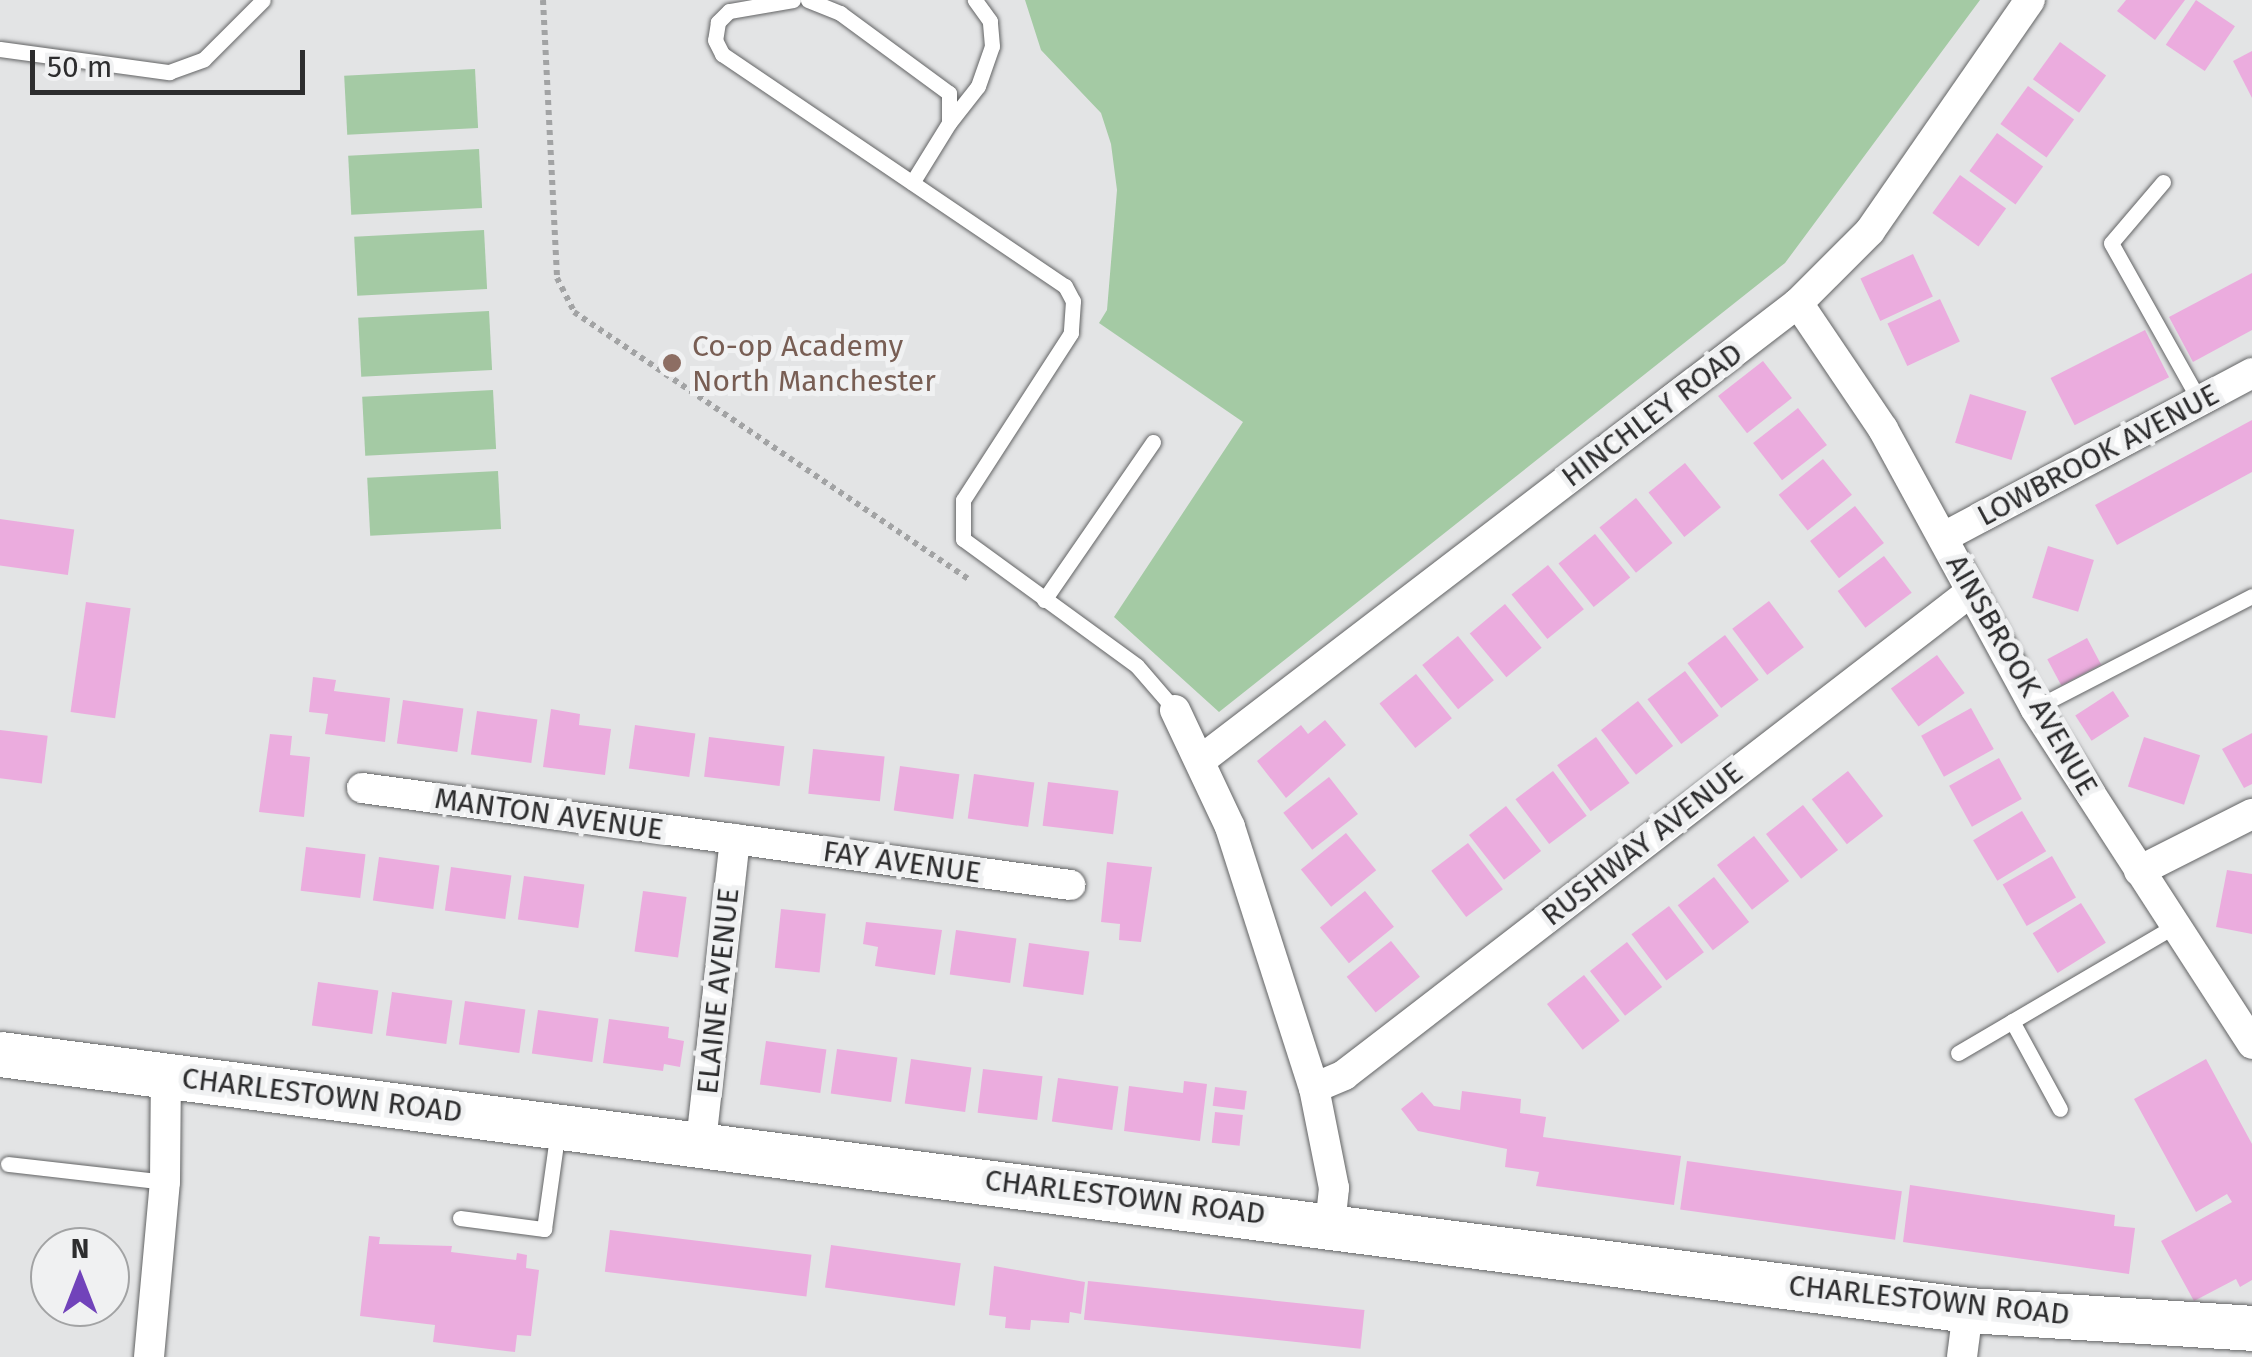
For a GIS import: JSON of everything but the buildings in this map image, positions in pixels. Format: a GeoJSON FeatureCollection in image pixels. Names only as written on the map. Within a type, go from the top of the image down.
{"type":"FeatureCollection","features":[{"type":"Feature","properties":{"kind":"street","name":"HINCHLEY ROAD"},"geometry":{"type":"LineString","coordinates":[[1201,760],[1798,303],[1870,231],[2030,0]]}},
{"type":"Feature","properties":{"kind":"street","name":"AINSBROOK AVENUE"},"geometry":{"type":"LineString","coordinates":[[1798,303],[1883,428],[1944,537],[1968,594],[2034,708],[2252,1044]]}},
{"type":"Feature","properties":{"kind":"street","name":"LOWBROOK AVENUE"},"geometry":{"type":"LineString","coordinates":[[1944,537],[2252,374]]}},
{"type":"Feature","properties":{"kind":"street","name":"RUSHWAY AVENUE"},"geometry":{"type":"LineString","coordinates":[[1314,1088],[1344,1075],[1968,594]]}},
{"type":"Feature","properties":{"kind":"street"},"geometry":{"type":"LineString","coordinates":[[1175,710],[1201,760],[1236,845],[1314,1088],[1334,1188],[1330,1224]]}},
{"type":"Feature","properties":{"kind":"street","name":"MANTON AVENUE"},"geometry":{"type":"LineString","coordinates":[[362,788],[735,840]]}},
{"type":"Feature","properties":{"kind":"street"},"geometry":{"type":"LineString","coordinates":[[2139,871],[2252,814]]}},
{"type":"Feature","properties":{"kind":"street","name":"FAY AVENUE"},"geometry":{"type":"LineString","coordinates":[[735,840],[1070,885]]}},
{"type":"Feature","properties":{"kind":"street","name":"ELAINE AVENUE"},"geometry":{"type":"LineString","coordinates":[[701,1142],[735,840]]}},
{"type":"Feature","properties":{"kind":"street","name":"CHARLESTOWN ROAD"},"geometry":{"type":"LineString","coordinates":[[0,1054],[701,1142],[1968,1310],[2252,1328]]}},
{"type":"Feature","properties":{"kind":"street"},"geometry":{"type":"LineString","coordinates":[[149,1357],[165,1182],[166,1075]]}},
{"type":"Feature","properties":{"kind":"street"},"geometry":{"type":"LineString","coordinates":[[1962,1357],[1968,1310]]}},
{"type":"Feature","properties":{"kind":"lane"},"geometry":{"type":"LineString","coordinates":[[0,49],[170,72],[204,59],[264,0]]}},
{"type":"Feature","properties":{"kind":"lane"},"geometry":{"type":"LineString","coordinates":[[793,0],[730,11],[718,22],[715,40],[722,54],[1066,286],[1074,302],[1071,333],[960,513],[968,549],[1137,666],[1175,710]]}},
{"type":"Feature","properties":{"kind":"lane"},"geometry":{"type":"LineString","coordinates":[[808,0],[840,13],[940,81],[949,92],[949,123]]}},
{"type":"Feature","properties":{"kind":"lane"},"geometry":{"type":"LineString","coordinates":[[912,184],[949,123],[978,86],[992,46],[990,21],[975,0]]}},
{"type":"Feature","properties":{"kind":"lane"},"geometry":{"type":"LineString","coordinates":[[2163,182],[2111,243],[2199,400]]}},
{"type":"Feature","properties":{"kind":"lane"},"geometry":{"type":"LineString","coordinates":[[1044,600],[1153,442]]}},
{"type":"Feature","properties":{"kind":"lane"},"geometry":{"type":"LineString","coordinates":[[2034,708],[2252,596]]}},
{"type":"Feature","properties":{"kind":"lane"},"geometry":{"type":"LineString","coordinates":[[1958,1053],[2173,927]]}},
{"type":"Feature","properties":{"kind":"lane"},"geometry":{"type":"LineString","coordinates":[[2012,1020],[2060,1109]]}},
{"type":"Feature","properties":{"kind":"lane"},"geometry":{"type":"LineString","coordinates":[[460,1218],[544,1229],[559,1125]]}},
{"type":"Feature","properties":{"kind":"lane"},"geometry":{"type":"LineString","coordinates":[[8,1164],[165,1182]]}},
{"type":"Feature","properties":{"kind":"path"},"geometry":{"type":"LineString","coordinates":[[544,0],[558,278],[574,312],[984,590]]}},
{"type":"Feature","properties":{"kind":"green space"},"geometry":{"type":"Polygon","coordinates":[[[1025,0],[1980,0],[1785,263],[1219,712],[1114,617],[1243,422],[1099,323],[1107,310],[1117,190],[1111,144],[1101,113],[1041,50],[1025,0]]]}},
{"type":"Feature","properties":{"kind":"green space"},"geometry":{"type":"Polygon","coordinates":[[[475,69],[478,128],[347,135],[344,76],[475,69]]]}},
{"type":"Feature","properties":{"kind":"green space"},"geometry":{"type":"Polygon","coordinates":[[[479,149],[482,208],[351,215],[348,156],[479,149]]]}},
{"type":"Feature","properties":{"kind":"green space"},"geometry":{"type":"Polygon","coordinates":[[[484,230],[487,289],[357,296],[354,237],[484,230]]]}},
{"type":"Feature","properties":{"kind":"green space"},"geometry":{"type":"Polygon","coordinates":[[[489,311],[492,370],[361,377],[358,318],[489,311]]]}},
{"type":"Feature","properties":{"kind":"green space"},"geometry":{"type":"Polygon","coordinates":[[[493,390],[496,449],[365,456],[362,397],[493,390]]]}},
{"type":"Feature","properties":{"kind":"green space"},"geometry":{"type":"Polygon","coordinates":[[[498,471],[501,529],[370,536],[367,478],[498,471]]]}},
{"type":"Feature","properties":{"kind":"place","name":"Co-op Academy North Manchester"},"geometry":{"type":"Point","coordinates":[672,363]}}]}
